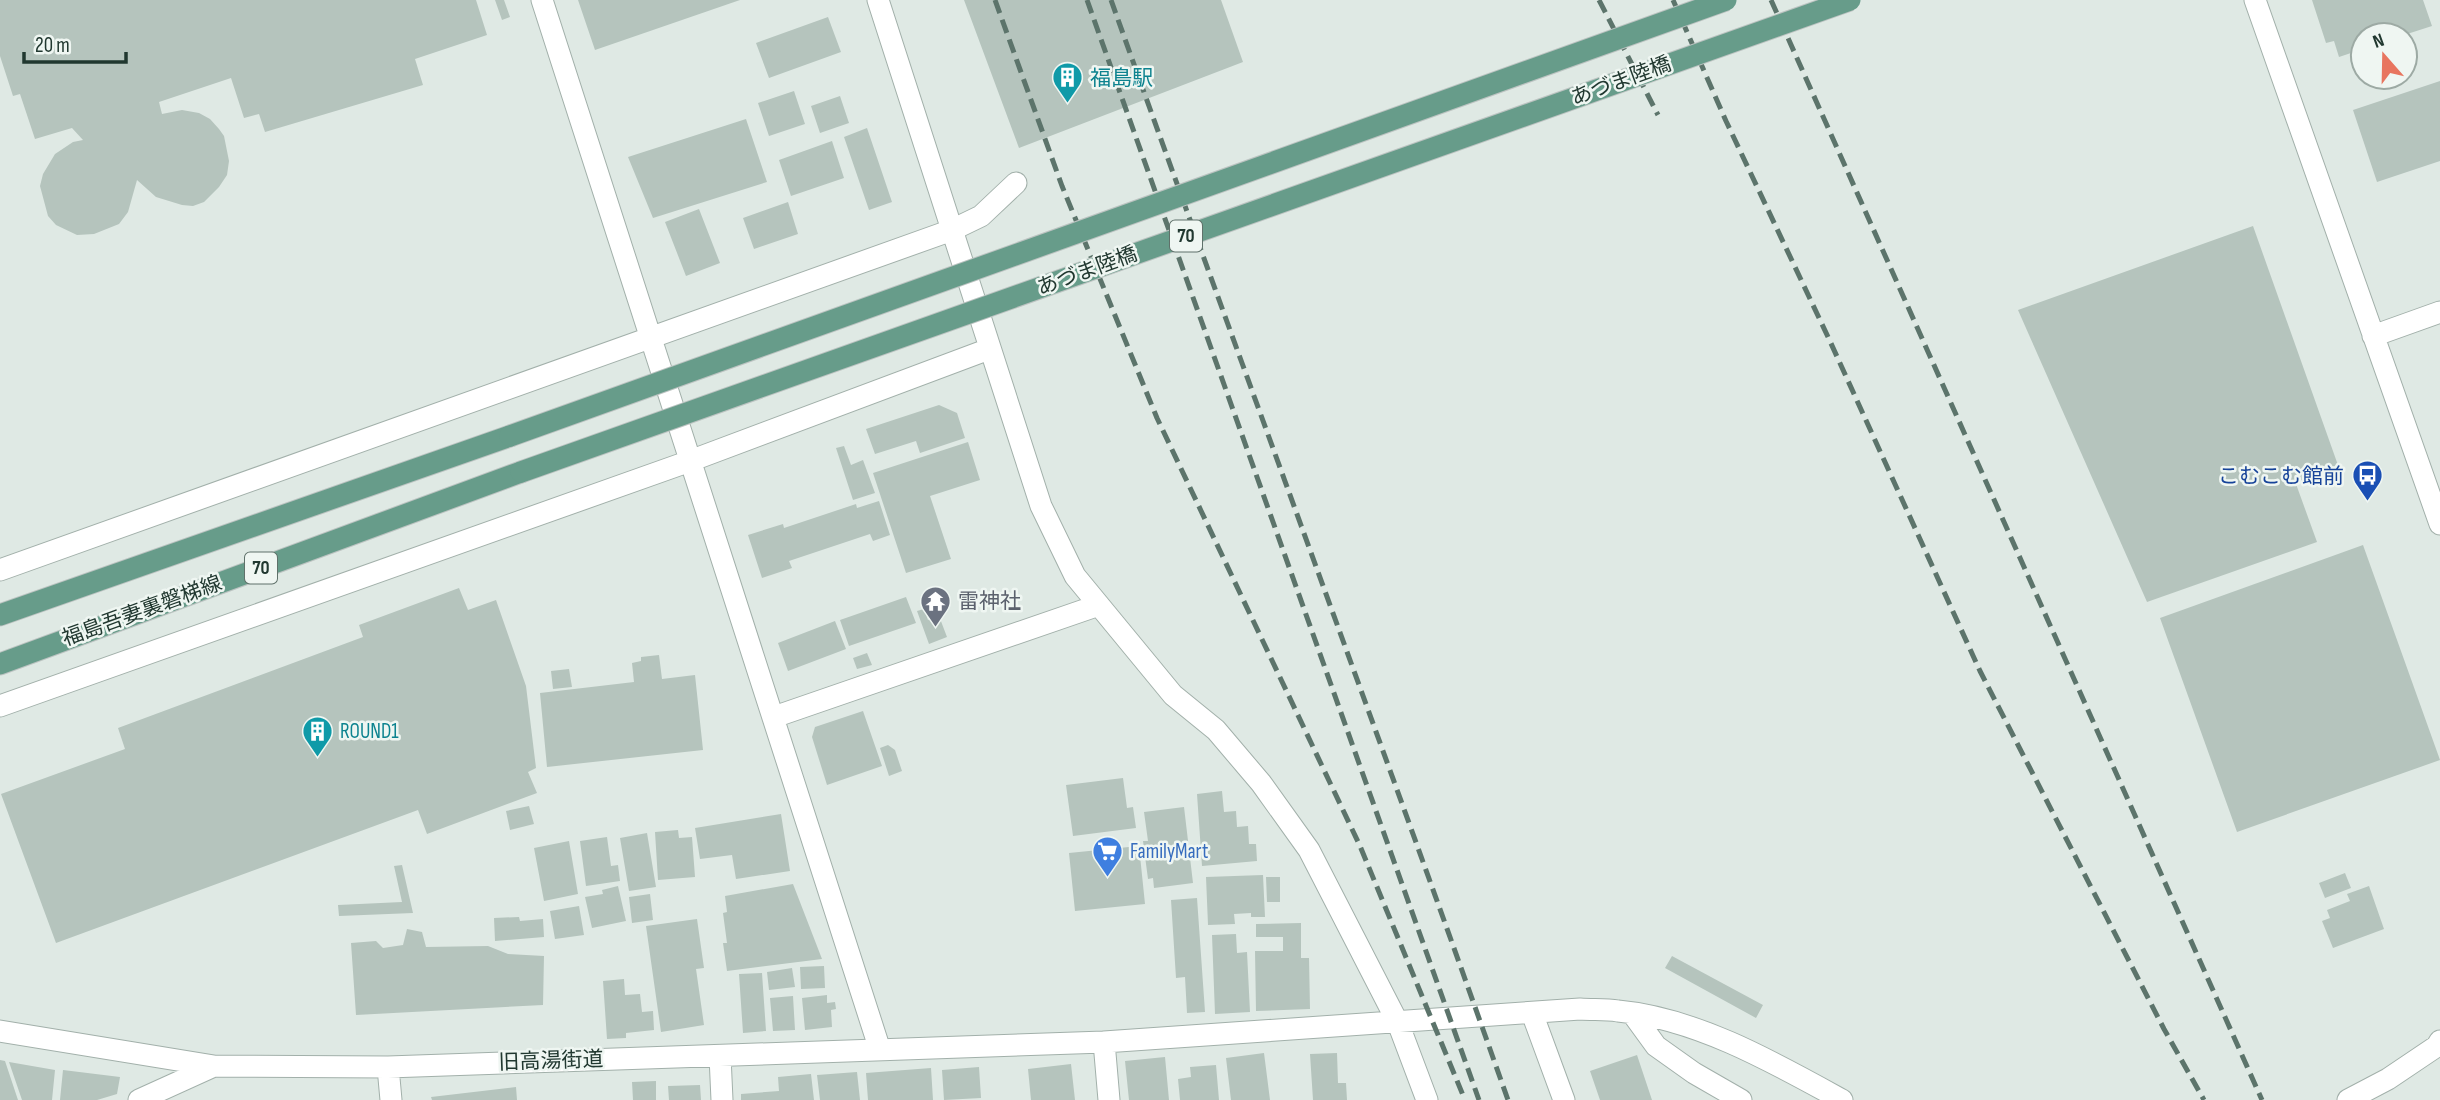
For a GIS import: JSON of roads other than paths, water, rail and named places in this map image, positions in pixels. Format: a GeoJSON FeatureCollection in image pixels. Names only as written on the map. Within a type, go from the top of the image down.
{"type":"FeatureCollection","features":[{"type":"Feature","properties":{"kind":"main road","name":"あづま陸橋"},"geometry":{"type":"LineString","coordinates":[[510,436],[1726,0]]}},
{"type":"Feature","properties":{"kind":"main road","name":"あづま陸橋"},"geometry":{"type":"LineString","coordinates":[[521,472],[1850,0]]}},
{"type":"Feature","properties":{"kind":"main road","name":"福島吾妻裏磐梯線"},"geometry":{"type":"LineString","coordinates":[[0,615],[510,436]]}},
{"type":"Feature","properties":{"kind":"main road","name":"福島吾妻裏磐梯線"},"geometry":{"type":"LineString","coordinates":[[0,664],[521,472]]}},
{"type":"Feature","properties":{"kind":"street"},"geometry":{"type":"LineString","coordinates":[[542,0],[880,1050]]}},
{"type":"Feature","properties":{"kind":"street"},"geometry":{"type":"LineString","coordinates":[[878,0],[1041,506],[1075,576],[1172,695],[1216,730],[1261,783],[1309,850],[1398,1023],[1427,1100]]}},
{"type":"Feature","properties":{"kind":"street"},"geometry":{"type":"LineString","coordinates":[[2255,0],[2440,524]]}},
{"type":"Feature","properties":{"kind":"street"},"geometry":{"type":"LineString","coordinates":[[0,570],[952,230],[981,216],[1016,183]]}},
{"type":"Feature","properties":{"kind":"street"},"geometry":{"type":"LineString","coordinates":[[2373,336],[2440,312]]}},
{"type":"Feature","properties":{"kind":"street"},"geometry":{"type":"LineString","coordinates":[[0,706],[690,461],[989,349]]}},
{"type":"Feature","properties":{"kind":"street"},"geometry":{"type":"LineString","coordinates":[[774,717],[1099,605]]}},
{"type":"Feature","properties":{"kind":"street","name":"旧高湯街道"},"geometry":{"type":"LineString","coordinates":[[0,1031],[214,1066],[388,1067],[1104,1042],[1580,1009],[1632,1013],[1687,1026],[1770,1060],[1842,1100]]}},
{"type":"Feature","properties":{"kind":"street"},"geometry":{"type":"LineString","coordinates":[[1532,1013],[1564,1100]]}},
{"type":"Feature","properties":{"kind":"street"},"geometry":{"type":"LineString","coordinates":[[1632,1013],[1656,1046],[1694,1073],[1741,1100]]}},
{"type":"Feature","properties":{"kind":"street"},"geometry":{"type":"LineString","coordinates":[[2348,1100],[2388,1079],[2437,1046],[2440,1041]]}},
{"type":"Feature","properties":{"kind":"street"},"geometry":{"type":"LineString","coordinates":[[1104,1042],[1109,1100]]}},
{"type":"Feature","properties":{"kind":"street"},"geometry":{"type":"LineString","coordinates":[[720,1056],[722,1100]]}},
{"type":"Feature","properties":{"kind":"street"},"geometry":{"type":"LineString","coordinates":[[139,1100],[214,1066]]}},
{"type":"Feature","properties":{"kind":"street"},"geometry":{"type":"LineString","coordinates":[[388,1067],[391,1100]]}},
{"type":"Feature","properties":{"kind":"railway"},"geometry":{"type":"LineString","coordinates":[[995,0],[1062,186],[1157,418],[1360,846],[1465,1100]]}},
{"type":"Feature","properties":{"kind":"railway"},"geometry":{"type":"LineString","coordinates":[[1087,0],[1479,1100]]}},
{"type":"Feature","properties":{"kind":"railway"},"geometry":{"type":"LineString","coordinates":[[1111,0],[1508,1100]]}},
{"type":"Feature","properties":{"kind":"railway"},"geometry":{"type":"LineString","coordinates":[[1599,0],[1658,115]]}},
{"type":"Feature","properties":{"kind":"railway"},"geometry":{"type":"LineString","coordinates":[[1673,0],[1726,121],[1829,339],[1980,671],[2164,1029],[2204,1100]]}},
{"type":"Feature","properties":{"kind":"railway"},"geometry":{"type":"LineString","coordinates":[[1771,0],[2262,1100]]}},
{"type":"Feature","properties":{"kind":"place","name":"福島駅"},"geometry":{"type":"Point","coordinates":[1067,105]}},
{"type":"Feature","properties":{"kind":"place","name":"こむこむ館前"},"geometry":{"type":"Point","coordinates":[2367,503]}},
{"type":"Feature","properties":{"kind":"place","name":"雷神社"},"geometry":{"type":"Point","coordinates":[935,628]}},
{"type":"Feature","properties":{"kind":"place","name":"ROUND1"},"geometry":{"type":"Point","coordinates":[317,758]}},
{"type":"Feature","properties":{"kind":"place","name":"FamilyMart"},"geometry":{"type":"Point","coordinates":[1107,878]}}]}
